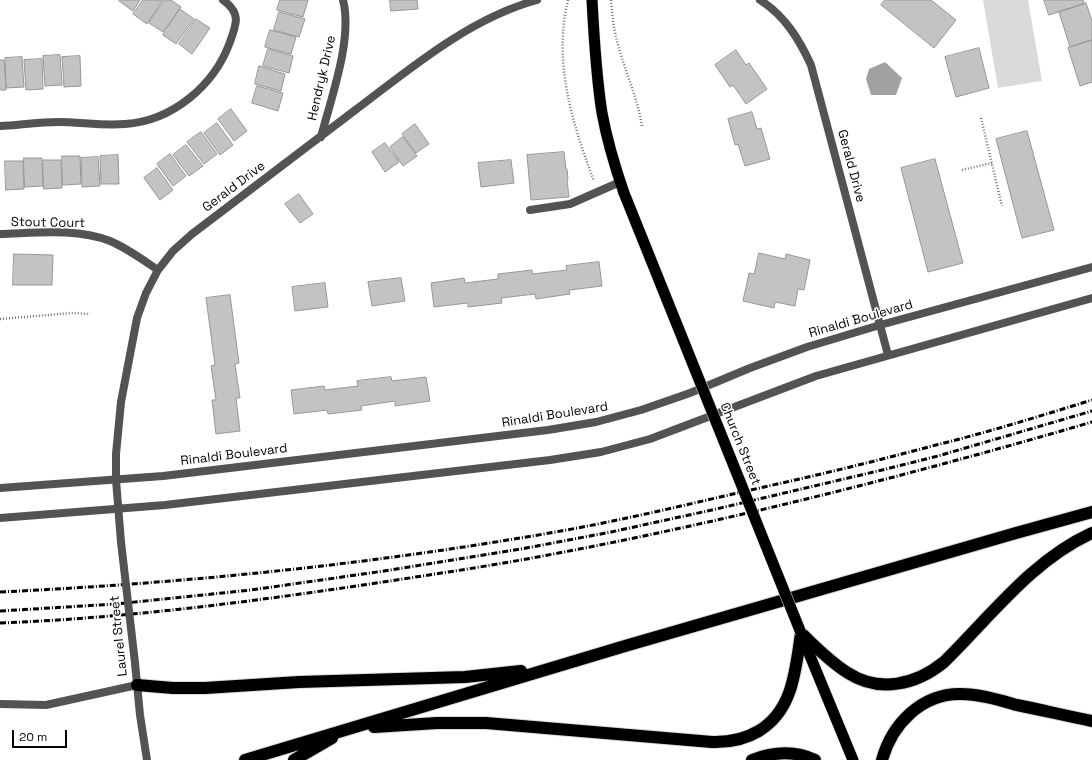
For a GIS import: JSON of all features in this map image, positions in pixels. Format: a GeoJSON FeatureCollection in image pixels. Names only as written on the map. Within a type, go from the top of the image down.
{"type":"FeatureCollection","features":[{"type":"Feature","properties":{"kind":"highway","name":"Church Street"},"geometry":{"type":"LineString","coordinates":[[592,0],[597,72],[602,114],[620,182],[853,760]]}},
{"type":"Feature","properties":{"kind":"highway"},"geometry":{"type":"LineString","coordinates":[[245,760],[562,665],[1016,532],[1092,512]]}},
{"type":"Feature","properties":{"kind":"highway"},"geometry":{"type":"LineString","coordinates":[[801,633],[840,667],[862,681],[889,685],[899,684],[918,678],[944,662],[1003,600],[1038,567],[1064,548],[1092,533]]}},
{"type":"Feature","properties":{"kind":"highway"},"geometry":{"type":"LineString","coordinates":[[294,760],[350,728],[437,723],[462,722],[712,742],[739,740],[756,733],[765,727],[772,721],[782,707],[791,686],[801,633]]}},
{"type":"Feature","properties":{"kind":"highway"},"geometry":{"type":"LineString","coordinates":[[137,685],[173,688],[205,688],[306,681],[459,677],[511,673],[562,665]]}},
{"type":"Feature","properties":{"kind":"highway"},"geometry":{"type":"LineString","coordinates":[[882,760],[892,735],[907,716],[926,702],[951,695],[977,696],[1092,722]]}},
{"type":"Feature","properties":{"kind":"highway"},"geometry":{"type":"LineString","coordinates":[[752,760],[769,754],[780,753],[800,755],[815,760]]}},
{"type":"Feature","properties":{"kind":"street"},"geometry":{"type":"LineString","coordinates":[[0,126],[56,122],[104,125],[126,124],[150,120],[169,112],[186,102],[205,83],[219,64],[230,44],[237,22],[236,13],[231,5],[223,0]]}},
{"type":"Feature","properties":{"kind":"street","name":"Hendryk Drive"},"geometry":{"type":"LineString","coordinates":[[321,136],[342,54],[346,29],[343,0]]}},
{"type":"Feature","properties":{"kind":"street","name":"Gerald Drive"},"geometry":{"type":"LineString","coordinates":[[118,510],[116,454],[118,427],[128,362],[137,318],[146,293],[158,270],[173,251],[192,234],[416,64],[442,46],[470,29],[503,12],[537,0]]}},
{"type":"Feature","properties":{"kind":"street","name":"Gerald Drive"},"geometry":{"type":"LineString","coordinates":[[760,0],[770,6],[786,23],[800,43],[811,65],[822,101],[888,355]]}},
{"type":"Feature","properties":{"kind":"street"},"geometry":{"type":"LineString","coordinates":[[530,210],[563,206],[620,182]]}},
{"type":"Feature","properties":{"kind":"street","name":"Stout Court"},"geometry":{"type":"LineString","coordinates":[[0,234],[77,233],[94,236],[110,241],[127,250],[158,270]]}},
{"type":"Feature","properties":{"kind":"street","name":"Rinaldi Boulevard"},"geometry":{"type":"LineString","coordinates":[[0,488],[178,474],[548,430],[596,422],[660,404],[807,347],[880,325],[1092,267]]}},
{"type":"Feature","properties":{"kind":"street"},"geometry":{"type":"LineString","coordinates":[[0,518],[180,504],[544,461],[601,452],[650,439],[816,376],[1092,298]]}},
{"type":"Feature","properties":{"kind":"street","name":"Laurel Street"},"geometry":{"type":"LineString","coordinates":[[118,510],[140,715],[147,760]]}},
{"type":"Feature","properties":{"kind":"street"},"geometry":{"type":"LineString","coordinates":[[0,704],[46,705],[137,685]]}},
{"type":"Feature","properties":{"kind":"path"},"geometry":{"type":"LineString","coordinates":[[568,0],[562,32],[564,71],[572,120],[598,192]]}},
{"type":"Feature","properties":{"kind":"path"},"geometry":{"type":"LineString","coordinates":[[611,0],[616,38],[636,99],[642,126]]}},
{"type":"Feature","properties":{"kind":"path"},"geometry":{"type":"LineString","coordinates":[[981,118],[1002,206]]}},
{"type":"Feature","properties":{"kind":"path"},"geometry":{"type":"LineString","coordinates":[[962,170],[992,163]]}},
{"type":"Feature","properties":{"kind":"path"},"geometry":{"type":"LineString","coordinates":[[0,319],[72,313],[90,314]]}},
{"type":"Feature","properties":{"kind":"shaded area"},"geometry":{"type":"Polygon","coordinates":[[[983,0],[1028,0],[1042,81],[998,88],[983,0]]]}},
{"type":"Feature","properties":{"kind":"shaded area"},"geometry":{"type":"Polygon","coordinates":[[[885,62],[902,78],[896,95],[871,95],[866,79],[869,69],[885,62]]]}},
{"type":"Feature","properties":{"kind":"building"},"geometry":{"type":"Polygon","coordinates":[[[140,0],[133,11],[119,1],[140,0]]]}},
{"type":"Feature","properties":{"kind":"building"},"geometry":{"type":"Polygon","coordinates":[[[143,0],[163,0],[147,24],[133,14],[143,0]]]}},
{"type":"Feature","properties":{"kind":"building"},"geometry":{"type":"Polygon","coordinates":[[[165,0],[171,0],[181,7],[163,32],[149,23],[165,0]]]}},
{"type":"Feature","properties":{"kind":"building"},"geometry":{"type":"Polygon","coordinates":[[[280,0],[308,0],[303,17],[277,10],[280,0]]]}},
{"type":"Feature","properties":{"kind":"building"},"geometry":{"type":"Polygon","coordinates":[[[390,0],[417,0],[418,9],[391,11],[390,0]]]}},
{"type":"Feature","properties":{"kind":"building"},"geometry":{"type":"Polygon","coordinates":[[[885,0],[931,0],[956,20],[934,48],[881,5],[885,0]]]}},
{"type":"Feature","properties":{"kind":"building"},"geometry":{"type":"Polygon","coordinates":[[[1044,0],[1083,0],[1084,4],[1049,15],[1044,0]]]}},
{"type":"Feature","properties":{"kind":"building"},"geometry":{"type":"Polygon","coordinates":[[[1086,3],[1092,21],[1092,40],[1070,47],[1059,12],[1086,3]]]}},
{"type":"Feature","properties":{"kind":"building"},"geometry":{"type":"Polygon","coordinates":[[[180,9],[194,19],[176,44],[163,35],[180,9]]]}},
{"type":"Feature","properties":{"kind":"building"},"geometry":{"type":"Polygon","coordinates":[[[279,12],[305,19],[299,37],[274,30],[279,12]]]}},
{"type":"Feature","properties":{"kind":"building"},"geometry":{"type":"Polygon","coordinates":[[[196,19],[210,28],[192,54],[179,44],[196,19]]]}},
{"type":"Feature","properties":{"kind":"building"},"geometry":{"type":"Polygon","coordinates":[[[270,30],[296,37],[291,54],[265,47],[270,30]]]}},
{"type":"Feature","properties":{"kind":"building"},"geometry":{"type":"Polygon","coordinates":[[[1092,40],[1092,82],[1080,86],[1068,48],[1092,40]]]}},
{"type":"Feature","properties":{"kind":"building"},"geometry":{"type":"Polygon","coordinates":[[[979,48],[989,88],[956,97],[945,57],[979,48]]]}},
{"type":"Feature","properties":{"kind":"building"},"geometry":{"type":"Polygon","coordinates":[[[268,49],[293,56],[289,73],[263,66],[268,49]]]}},
{"type":"Feature","properties":{"kind":"building"},"geometry":{"type":"Polygon","coordinates":[[[736,50],[746,65],[749,63],[767,89],[746,104],[733,85],[730,87],[715,65],[736,50]]]}},
{"type":"Feature","properties":{"kind":"building"},"geometry":{"type":"Polygon","coordinates":[[[60,55],[62,85],[45,86],[43,56],[60,55]]]}},
{"type":"Feature","properties":{"kind":"building"},"geometry":{"type":"Polygon","coordinates":[[[80,56],[81,86],[64,87],[62,57],[80,56]]]}},
{"type":"Feature","properties":{"kind":"building"},"geometry":{"type":"Polygon","coordinates":[[[22,57],[24,87],[6,88],[5,58],[22,57]]]}},
{"type":"Feature","properties":{"kind":"building"},"geometry":{"type":"Polygon","coordinates":[[[42,59],[43,89],[26,90],[24,60],[42,59]]]}},
{"type":"Feature","properties":{"kind":"building"},"geometry":{"type":"Polygon","coordinates":[[[0,60],[4,60],[6,90],[0,90],[0,60]]]}},
{"type":"Feature","properties":{"kind":"building"},"geometry":{"type":"Polygon","coordinates":[[[259,66],[285,74],[281,91],[255,84],[259,66]]]}},
{"type":"Feature","properties":{"kind":"building"},"geometry":{"type":"Polygon","coordinates":[[[257,86],[283,93],[278,111],[252,103],[257,86]]]}},
{"type":"Feature","properties":{"kind":"building"},"geometry":{"type":"Polygon","coordinates":[[[231,109],[247,131],[234,141],[218,119],[231,109]]]}},
{"type":"Feature","properties":{"kind":"building"},"geometry":{"type":"Polygon","coordinates":[[[752,112],[757,129],[761,128],[770,159],[745,166],[738,144],[735,145],[728,119],[752,112]]]}},
{"type":"Feature","properties":{"kind":"building"},"geometry":{"type":"Polygon","coordinates":[[[217,123],[233,145],[220,155],[204,133],[217,123]]]}},
{"type":"Feature","properties":{"kind":"building"},"geometry":{"type":"Polygon","coordinates":[[[415,124],[429,144],[416,153],[402,134],[415,124]]]}},
{"type":"Feature","properties":{"kind":"building"},"geometry":{"type":"Polygon","coordinates":[[[1027,131],[1054,230],[1022,238],[996,139],[1027,131]]]}},
{"type":"Feature","properties":{"kind":"building"},"geometry":{"type":"Polygon","coordinates":[[[201,132],[217,154],[204,164],[187,142],[201,132]]]}},
{"type":"Feature","properties":{"kind":"building"},"geometry":{"type":"Polygon","coordinates":[[[403,137],[417,156],[403,166],[390,147],[403,137]]]}},
{"type":"Feature","properties":{"kind":"building"},"geometry":{"type":"Polygon","coordinates":[[[385,143],[399,162],[385,172],[372,152],[385,143]]]}},
{"type":"Feature","properties":{"kind":"building"},"geometry":{"type":"Polygon","coordinates":[[[186,145],[203,166],[189,176],[173,155],[186,145]]]}},
{"type":"Feature","properties":{"kind":"building"},"geometry":{"type":"Polygon","coordinates":[[[564,152],[569,197],[531,200],[527,155],[564,152]]]}},
{"type":"Feature","properties":{"kind":"building"},"geometry":{"type":"Polygon","coordinates":[[[170,154],[186,176],[173,186],[157,164],[170,154]]]}},
{"type":"Feature","properties":{"kind":"building"},"geometry":{"type":"Polygon","coordinates":[[[118,155],[119,184],[101,184],[100,156],[118,155]]]}},
{"type":"Feature","properties":{"kind":"building"},"geometry":{"type":"Polygon","coordinates":[[[62,156],[80,156],[81,184],[63,185],[62,156]]]}},
{"type":"Feature","properties":{"kind":"building"},"geometry":{"type":"Polygon","coordinates":[[[98,157],[100,186],[82,187],[81,158],[98,157]]]}},
{"type":"Feature","properties":{"kind":"building"},"geometry":{"type":"Polygon","coordinates":[[[24,158],[42,158],[43,186],[25,187],[24,158]]]}},
{"type":"Feature","properties":{"kind":"building"},"geometry":{"type":"Polygon","coordinates":[[[935,159],[963,263],[928,272],[901,168],[935,159]]]}},
{"type":"Feature","properties":{"kind":"building"},"geometry":{"type":"Polygon","coordinates":[[[43,160],[61,160],[62,188],[44,189],[43,160]]]}},
{"type":"Feature","properties":{"kind":"building"},"geometry":{"type":"Polygon","coordinates":[[[511,160],[514,183],[481,187],[478,163],[511,160]]]}},
{"type":"Feature","properties":{"kind":"building"},"geometry":{"type":"Polygon","coordinates":[[[5,161],[23,161],[24,189],[6,190],[5,161]]]}},
{"type":"Feature","properties":{"kind":"building"},"geometry":{"type":"Polygon","coordinates":[[[157,168],[173,190],[160,200],[144,178],[157,168]]]}},
{"type":"Feature","properties":{"kind":"building"},"geometry":{"type":"Polygon","coordinates":[[[299,194],[313,214],[300,223],[285,204],[299,194]]]}},
{"type":"Feature","properties":{"kind":"building"},"geometry":{"type":"Polygon","coordinates":[[[759,253],[785,259],[786,254],[810,260],[804,290],[798,289],[795,306],[775,302],[774,308],[743,301],[749,273],[754,274],[759,253]]]}},
{"type":"Feature","properties":{"kind":"building"},"geometry":{"type":"Polygon","coordinates":[[[14,254],[53,255],[52,285],[13,285],[14,254]]]}},
{"type":"Feature","properties":{"kind":"building"},"geometry":{"type":"Polygon","coordinates":[[[599,262],[602,286],[569,290],[570,294],[536,299],[535,294],[501,298],[502,303],[468,307],[468,303],[434,307],[431,283],[464,278],[465,283],[498,279],[498,274],[532,270],[532,274],[567,270],[566,266],[599,262]]]}},
{"type":"Feature","properties":{"kind":"building"},"geometry":{"type":"Polygon","coordinates":[[[401,278],[405,301],[372,306],[368,282],[401,278]]]}},
{"type":"Feature","properties":{"kind":"building"},"geometry":{"type":"Polygon","coordinates":[[[325,283],[328,307],[295,311],[292,287],[325,283]]]}},
{"type":"Feature","properties":{"kind":"building"},"geometry":{"type":"Polygon","coordinates":[[[230,295],[239,363],[235,364],[240,398],[236,398],[240,431],[216,434],[212,400],[216,400],[211,366],[215,365],[206,298],[230,295]]]}},
{"type":"Feature","properties":{"kind":"building"},"geometry":{"type":"Polygon","coordinates":[[[391,377],[392,381],[426,377],[430,401],[395,406],[395,401],[361,406],[362,410],[328,414],[327,410],[294,414],[291,390],[324,386],[325,390],[358,386],[357,381],[391,377]]]}},
{"type":"Feature","properties":{"kind":"railway"},"geometry":{"type":"LineString","coordinates":[[0,592],[141,583],[281,570],[421,553],[561,531],[654,512],[865,463],[975,435],[1092,400]]}},
{"type":"Feature","properties":{"kind":"railway"},"geometry":{"type":"LineString","coordinates":[[0,611],[116,604],[251,590],[521,549],[611,532],[712,510],[878,471],[938,456],[1092,411]]}},
{"type":"Feature","properties":{"kind":"railway"},"geometry":{"type":"LineString","coordinates":[[0,623],[48,621],[192,608],[288,596],[521,560],[665,531],[880,481],[1092,422]]}}]}
